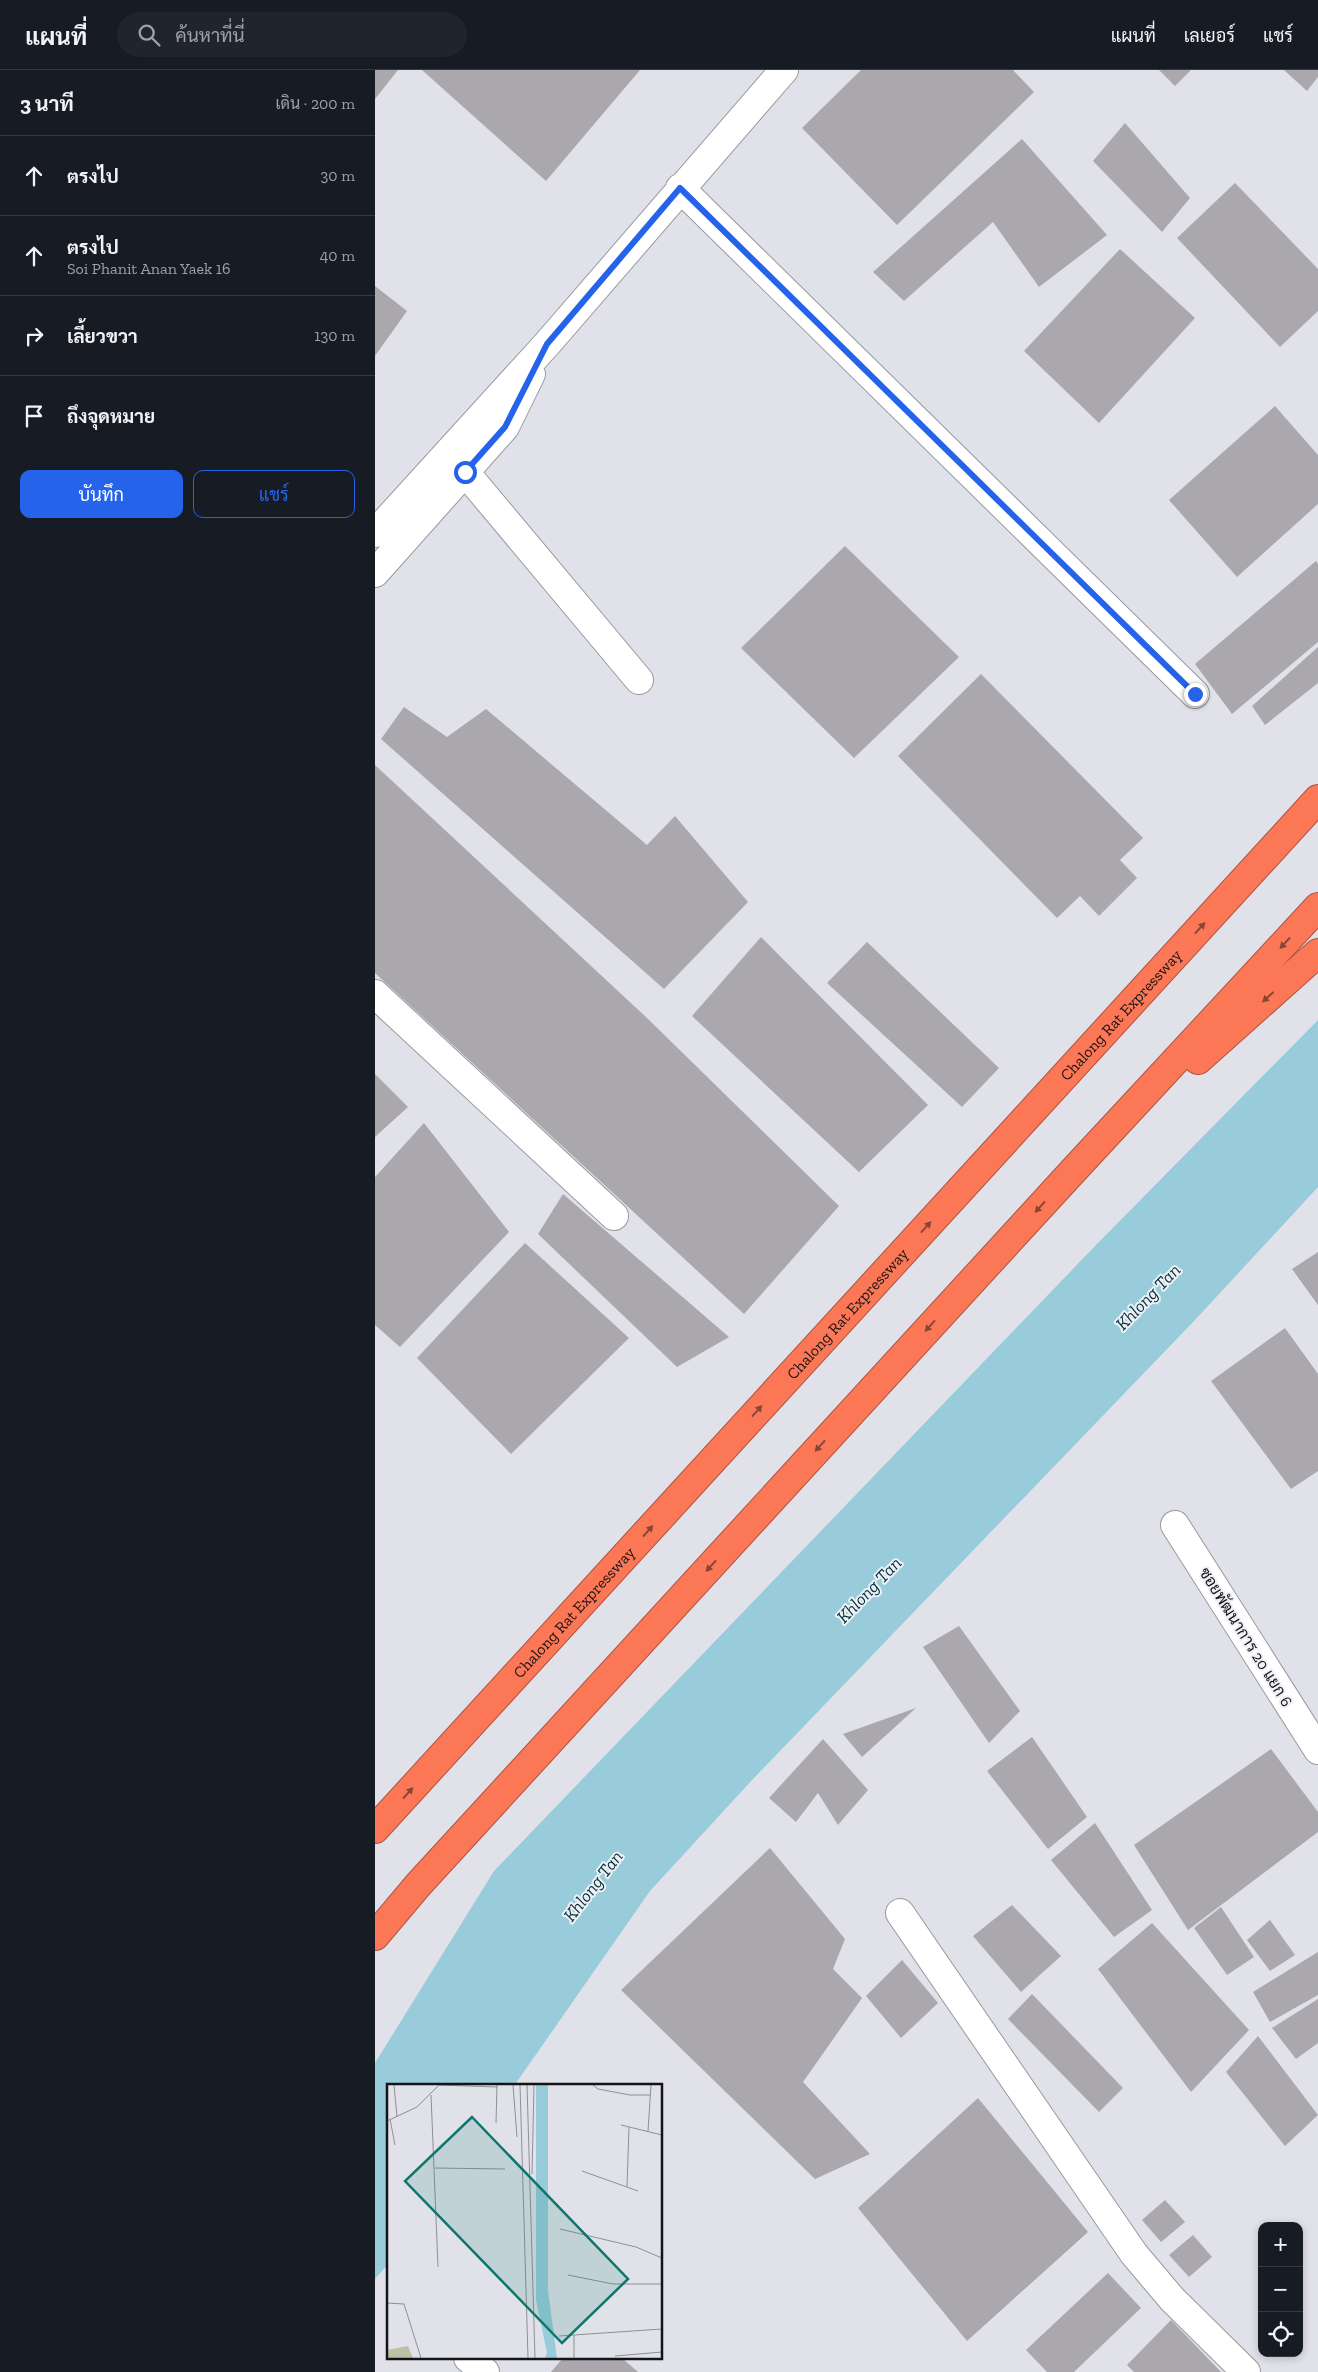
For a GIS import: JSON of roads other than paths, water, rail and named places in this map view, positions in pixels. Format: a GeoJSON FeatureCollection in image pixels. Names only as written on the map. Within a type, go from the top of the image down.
{"type":"FeatureCollection","features":[{"type":"Feature","properties":{"kind":"highway","name":"Chalong Rat Expressway"},"geometry":{"type":"LineString","coordinates":[[375,1829],[1318,799]]}},
{"type":"Feature","properties":{"kind":"highway"},"geometry":{"type":"LineString","coordinates":[[375,1936],[418,1885],[1073,1171],[1318,907]]}},
{"type":"Feature","properties":{"kind":"highway"},"geometry":{"type":"LineString","coordinates":[[1073,1171],[1318,953]]}},
{"type":"Feature","properties":{"kind":"street"},"geometry":{"type":"LineString","coordinates":[[375,533],[547,344],[784,70]]}},
{"type":"Feature","properties":{"kind":"street"},"geometry":{"type":"LineString","coordinates":[[680,188],[1195,694]]}},
{"type":"Feature","properties":{"kind":"street"},"geometry":{"type":"LineString","coordinates":[[375,572],[505,427],[547,344]]}},
{"type":"Feature","properties":{"kind":"street"},"geometry":{"type":"LineString","coordinates":[[465,472],[639,680]]}},
{"type":"Feature","properties":{"kind":"street"},"geometry":{"type":"LineString","coordinates":[[375,994],[614,1216]]}},
{"type":"Feature","properties":{"kind":"street","name":"ซอยพัฒนาการ 20 แยก 6"},"geometry":{"type":"LineString","coordinates":[[1175,1525],[1318,1750]]}},
{"type":"Feature","properties":{"kind":"street"},"geometry":{"type":"LineString","coordinates":[[900,1913],[1134,2254],[1172,2299],[1246,2372]]}},
{"type":"Feature","properties":{"kind":"street"},"geometry":{"type":"LineString","coordinates":[[470,2360],[485,2372]]}},
{"type":"Feature","properties":{"kind":"water","name":"Khlong Tan"},"geometry":{"type":"Polygon","coordinates":[[[1318,1020],[1318,1187],[1195,1320],[753,1779],[650,1891],[515,2084],[387,2084],[387,2265],[375,2279],[375,2063],[494,1871],[1096,1245],[1318,1020]]]}}]}
